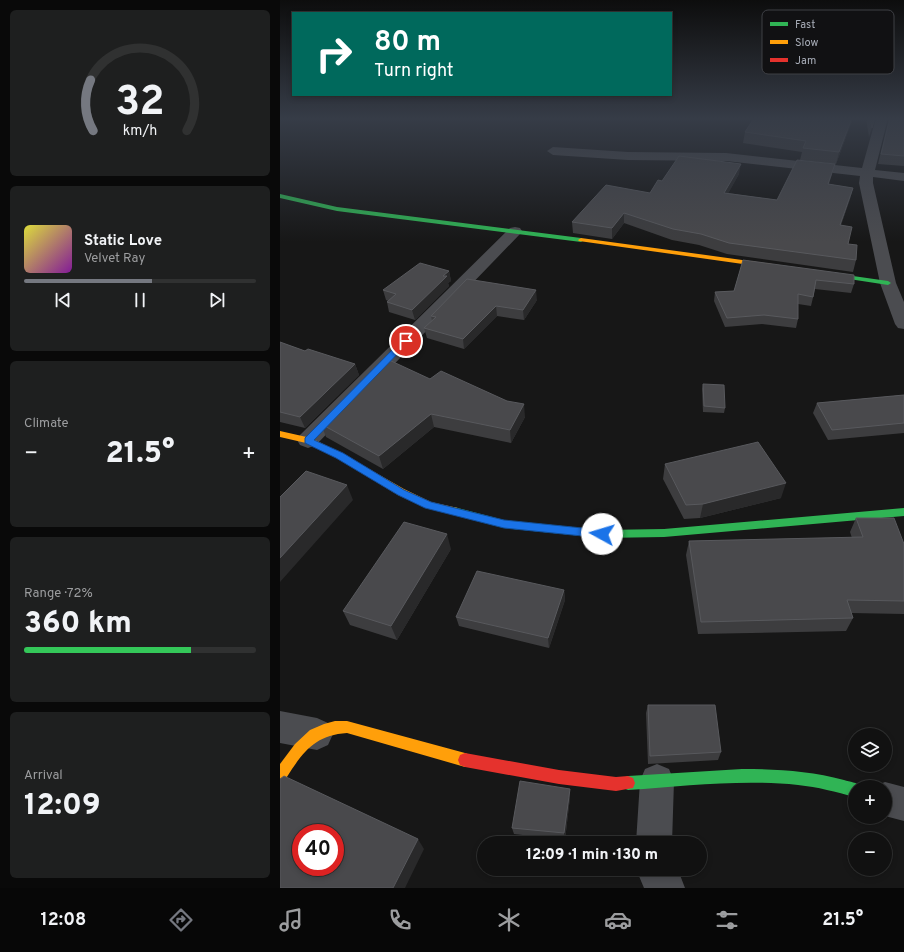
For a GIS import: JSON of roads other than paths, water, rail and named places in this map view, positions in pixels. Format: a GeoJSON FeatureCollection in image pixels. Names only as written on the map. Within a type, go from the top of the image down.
{"type":"FeatureCollection","features":[{"type":"Feature","properties":{"kind":"street"},"geometry":{"type":"LineString","coordinates":[[746,159],[904,177]]}},
{"type":"Feature","properties":{"kind":"street"},"geometry":{"type":"LineString","coordinates":[[871,159],[866,184],[888,282],[904,324]]}},
{"type":"Feature","properties":{"kind":"street"},"geometry":{"type":"LineString","coordinates":[[280,196],[337,209],[515,231],[779,267]]}},
{"type":"Feature","properties":{"kind":"street"},"geometry":{"type":"LineString","coordinates":[[308,440],[515,231]]}},
{"type":"Feature","properties":{"kind":"street"},"geometry":{"type":"LineString","coordinates":[[818,273],[888,282]]}},
{"type":"Feature","properties":{"kind":"street"},"geometry":{"type":"LineString","coordinates":[[280,434],[308,440],[340,456],[401,492],[429,505],[504,524],[602,534],[664,533],[904,512]]}},
{"type":"Feature","properties":{"kind":"street"},"geometry":{"type":"LineString","coordinates":[[280,776],[296,750],[318,734],[331,727],[347,727],[467,761],[559,777],[616,784],[773,775],[840,785],[848,788]]}},
{"type":"Feature","properties":{"kind":"street"},"geometry":{"type":"LineString","coordinates":[[280,728],[318,734]]}},
{"type":"Feature","properties":{"kind":"street"},"geometry":{"type":"LineString","coordinates":[[654,836],[657,781]]}},
{"type":"Feature","properties":{"kind":"street"},"geometry":{"type":"LineString","coordinates":[[892,801],[904,804]]}},
{"type":"Feature","properties":{"kind":"street"},"geometry":{"type":"LineString","coordinates":[[657,876],[667,888]]}}]}
